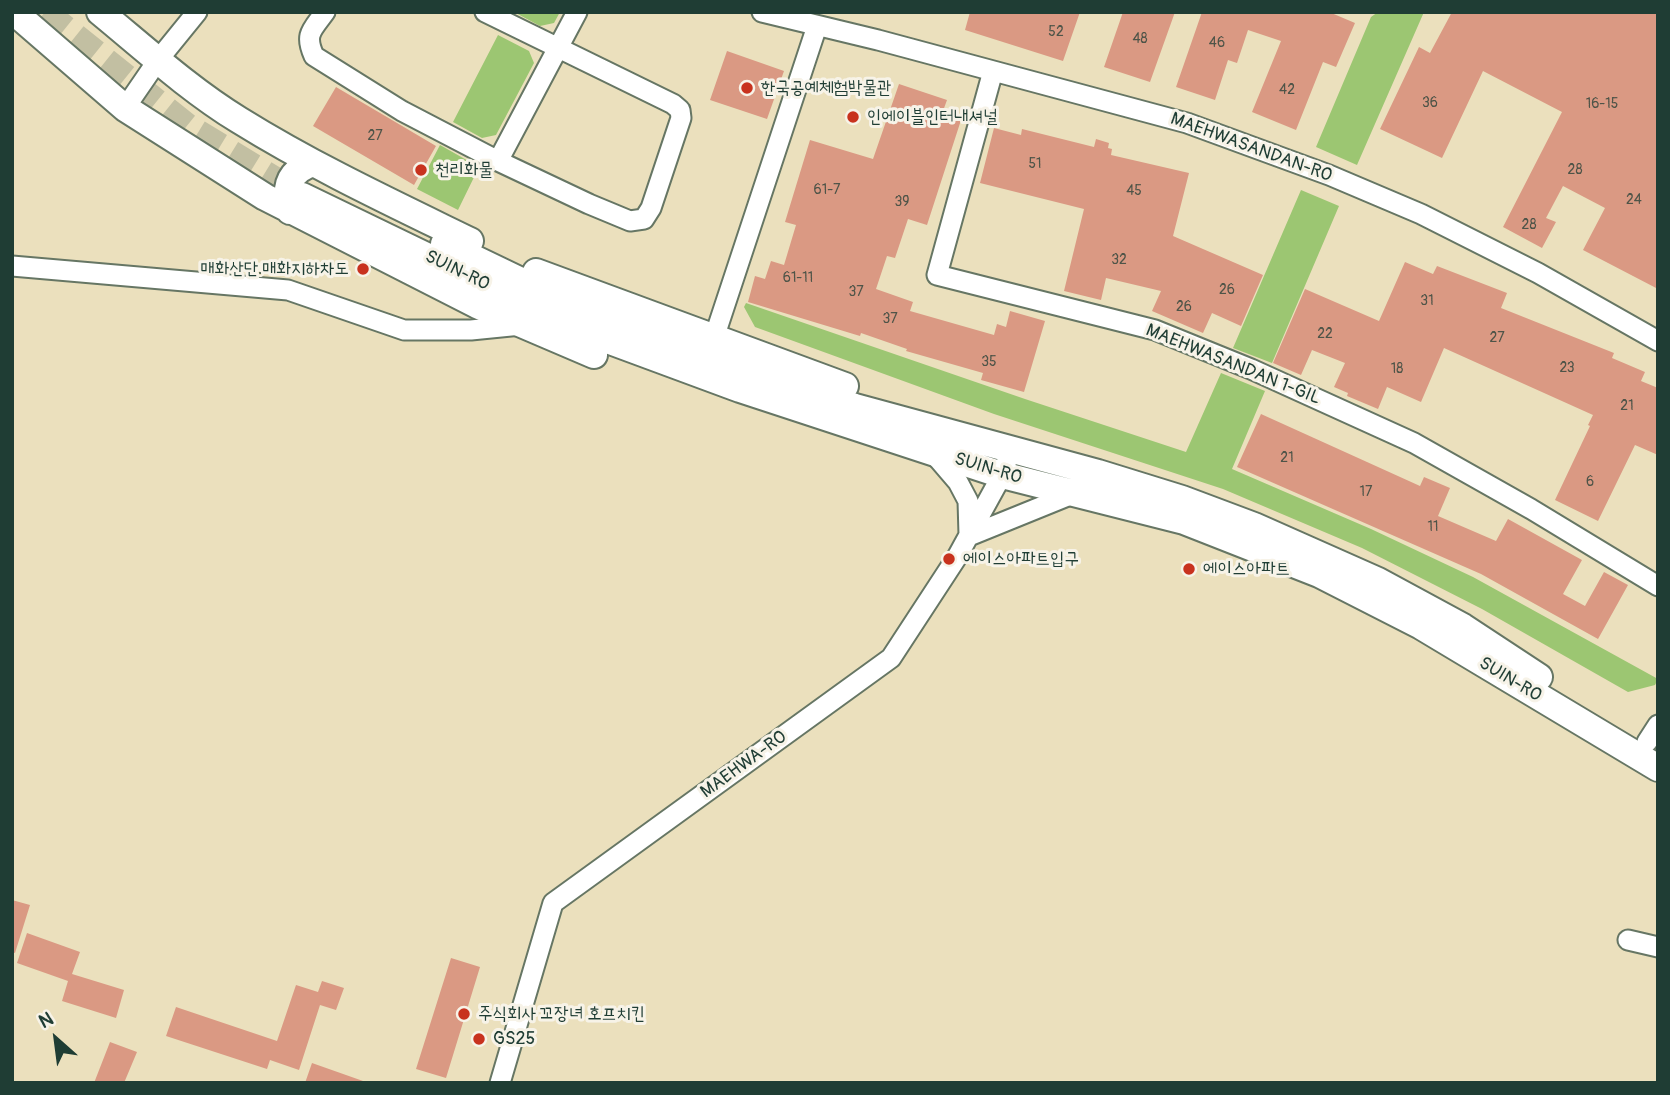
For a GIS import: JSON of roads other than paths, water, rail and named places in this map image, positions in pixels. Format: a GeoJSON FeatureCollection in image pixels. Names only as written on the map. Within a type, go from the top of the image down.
{"type":"FeatureCollection","features":[{"type":"Feature","properties":{"kind":"main road"},"geometry":{"type":"LineString","coordinates":[[15,12],[125,108],[265,197],[305,188],[516,264],[899,407],[934,440]]}},
{"type":"Feature","properties":{"kind":"main road"},"geometry":{"type":"LineString","coordinates":[[100,12],[236,119],[305,188],[477,305],[570,346],[880,452],[934,440]]}},
{"type":"Feature","properties":{"kind":"main road","name":"SUIN-RO"},"geometry":{"type":"LineString","coordinates":[[305,188],[575,328],[740,389],[934,440],[1011,449],[1182,499],[1254,526],[1378,581],[1463,627],[1591,710],[1654,738]]}},
{"type":"Feature","properties":{"kind":"main road","name":"SUIN-RO"},"geometry":{"type":"LineString","coordinates":[[934,440],[1002,475],[1184,520],[1320,574],[1421,626],[1658,768]]}},
{"type":"Feature","properties":{"kind":"street"},"geometry":{"type":"LineString","coordinates":[[125,108],[158,60],[197,12]]}},
{"type":"Feature","properties":{"kind":"street"},"geometry":{"type":"LineString","coordinates":[[325,12],[309,33],[308,44],[314,56],[402,111],[498,161],[630,221],[643,219],[651,208],[681,118],[680,110],[673,104],[485,12]]}},
{"type":"Feature","properties":{"kind":"street"},"geometry":{"type":"LineString","coordinates":[[498,161],[577,12]]}},
{"type":"Feature","properties":{"kind":"street","name":"MAEHWASANDAN-RO"},"geometry":{"type":"LineString","coordinates":[[762,12],[1187,123],[1329,175],[1433,220],[1538,273],[1658,341]]}},
{"type":"Feature","properties":{"kind":"street"},"geometry":{"type":"LineString","coordinates":[[714,338],[817,26]]}},
{"type":"Feature","properties":{"kind":"street","name":"MAEHWASANDAN 1-GIL"},"geometry":{"type":"LineString","coordinates":[[993,71],[937,275],[1155,330],[1251,369],[1414,443],[1531,509],[1658,586]]}},
{"type":"Feature","properties":{"kind":"street"},"geometry":{"type":"LineString","coordinates":[[12,266],[288,290],[404,330],[471,330],[522,325]]}},
{"type":"Feature","properties":{"kind":"street"},"geometry":{"type":"LineString","coordinates":[[934,440],[968,501],[969,536],[1075,493]]}},
{"type":"Feature","properties":{"kind":"street","name":"MAEHWA-RO"},"geometry":{"type":"LineString","coordinates":[[500,1083],[553,903],[891,658],[969,536],[1002,475],[1011,449]]}},
{"type":"Feature","properties":{"kind":"street"},"geometry":{"type":"LineString","coordinates":[[1628,940],[1658,947]]}},
{"type":"Feature","properties":{"kind":"tunnel"},"geometry":{"type":"LineString","coordinates":[[45,12],[187,126],[302,196]]}},
{"type":"Feature","properties":{"kind":"place","name":"한국공예체험박물관"},"geometry":{"type":"Point","coordinates":[747,88]}},
{"type":"Feature","properties":{"kind":"place","name":"인에이블인터내셔널"},"geometry":{"type":"Point","coordinates":[853,117]}},
{"type":"Feature","properties":{"kind":"place","name":"천리화물"},"geometry":{"type":"Point","coordinates":[421,170]}},
{"type":"Feature","properties":{"kind":"place","name":"매화산단.매화지하차도"},"geometry":{"type":"Point","coordinates":[363,269]}},
{"type":"Feature","properties":{"kind":"place","name":"에이스아파트입구"},"geometry":{"type":"Point","coordinates":[949,559]}},
{"type":"Feature","properties":{"kind":"place","name":"에이스아파트"},"geometry":{"type":"Point","coordinates":[1189,569]}},
{"type":"Feature","properties":{"kind":"place","name":"주식회사 꼬장녀 호프치킨"},"geometry":{"type":"Point","coordinates":[464,1014]}},
{"type":"Feature","properties":{"kind":"place","name":"GS25"},"geometry":{"type":"Point","coordinates":[479,1039]}}]}
